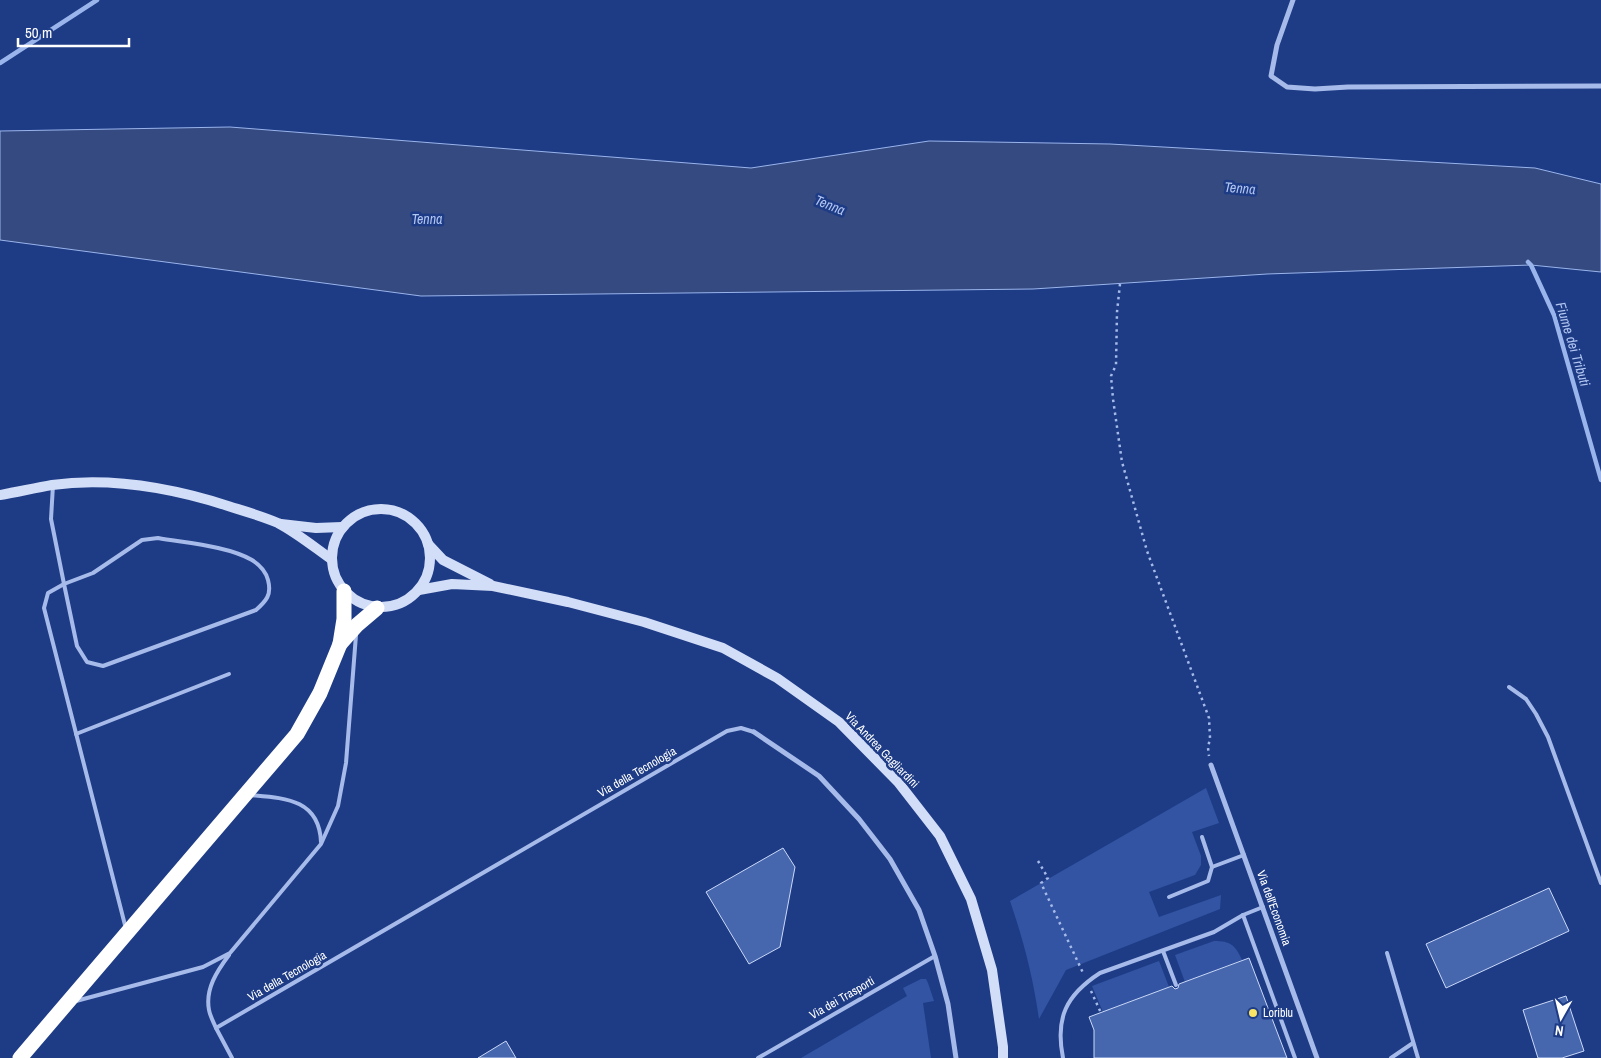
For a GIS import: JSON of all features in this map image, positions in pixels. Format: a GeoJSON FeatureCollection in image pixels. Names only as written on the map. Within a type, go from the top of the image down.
{"type":"FeatureCollection","features":[{"type":"Feature","properties":{"kind":"highway"},"geometry":{"type":"LineString","coordinates":[[20,1057],[297,734],[320,693],[340,644],[344,619],[344,591]]}},
{"type":"Feature","properties":{"kind":"highway"},"geometry":{"type":"LineString","coordinates":[[340,644],[357,625],[377,608]]}},
{"type":"Feature","properties":{"kind":"main road"},"geometry":{"type":"LineString","coordinates":[[0,495],[53,485],[89,483],[134,485],[169,490],[202,498],[278,523],[316,528],[342,527]]}},
{"type":"Feature","properties":{"kind":"main road"},"geometry":{"type":"LineString","coordinates":[[390,510],[411,519],[422,530],[428,544],[431,560],[427,576],[419,590],[407,600],[393,606],[377,608],[354,600],[337,582],[333,571],[331,559],[336,537],[342,527],[354,517],[368,511],[390,510]]}},
{"type":"Feature","properties":{"kind":"main road"},"geometry":{"type":"LineString","coordinates":[[278,523],[331,559]]}},
{"type":"Feature","properties":{"kind":"main road"},"geometry":{"type":"LineString","coordinates":[[428,544],[443,560],[493,586]]}},
{"type":"Feature","properties":{"kind":"main road"},"geometry":{"type":"LineString","coordinates":[[419,590],[452,584],[493,586]]}},
{"type":"Feature","properties":{"kind":"main road","name":"Via Andrea Gagliardini"},"geometry":{"type":"LineString","coordinates":[[493,586],[568,602],[644,622],[723,648],[777,678],[839,722],[898,782],[940,836],[971,899],[992,970],[1003,1058]]}},
{"type":"Feature","properties":{"kind":"street"},"geometry":{"type":"LineString","coordinates":[[1293,0],[1277,45],[1271,76],[1287,87],[1315,89],[1348,86],[1601,86]]}},
{"type":"Feature","properties":{"kind":"street","name":"Via della Tecnologia"},"geometry":{"type":"LineString","coordinates":[[754,732],[819,776],[859,819],[890,859],[919,910],[935,956],[948,1004],[956,1058]]}},
{"type":"Feature","properties":{"kind":"street","name":"Via dell'Economia"},"geometry":{"type":"LineString","coordinates":[[1211,765],[1317,1058]]}},
{"type":"Feature","properties":{"kind":"lane"},"geometry":{"type":"LineString","coordinates":[[53,485],[50,519],[64,584],[77,646],[87,662],[103,666],[256,610],[267,600],[270,586],[266,572],[252,560],[226,550],[158,538],[142,540],[92,573],[64,584],[48,592],[44,608],[127,933]]}},
{"type":"Feature","properties":{"kind":"lane"},"geometry":{"type":"LineString","coordinates":[[232,1058],[208,1010],[209,991],[215,973],[230,953],[321,844],[338,806],[346,763],[357,625]]}},
{"type":"Feature","properties":{"kind":"lane"},"geometry":{"type":"LineString","coordinates":[[76,734],[229,674]]}},
{"type":"Feature","properties":{"kind":"lane"},"geometry":{"type":"LineString","coordinates":[[1509,687],[1526,699],[1548,737],[1601,883]]}},
{"type":"Feature","properties":{"kind":"lane","name":"Via della Tecnologia"},"geometry":{"type":"LineString","coordinates":[[216,1028],[727,731],[741,728],[754,732]]}},
{"type":"Feature","properties":{"kind":"lane"},"geometry":{"type":"LineString","coordinates":[[245,795],[286,799],[304,806],[314,816],[320,829],[321,844]]}},
{"type":"Feature","properties":{"kind":"lane"},"geometry":{"type":"LineString","coordinates":[[1169,897],[1208,881],[1212,867],[1202,837]]}},
{"type":"Feature","properties":{"kind":"lane"},"geometry":{"type":"LineString","coordinates":[[1212,867],[1244,855]]}},
{"type":"Feature","properties":{"kind":"lane"},"geometry":{"type":"LineString","coordinates":[[1063,1058],[1060,1028],[1063,1018],[1074,994],[1087,982],[1100,973],[1214,932],[1243,915],[1263,908]]}},
{"type":"Feature","properties":{"kind":"lane"},"geometry":{"type":"LineString","coordinates":[[1243,915],[1295,1058]]}},
{"type":"Feature","properties":{"kind":"lane"},"geometry":{"type":"LineString","coordinates":[[1163,951],[1176,985]]}},
{"type":"Feature","properties":{"kind":"lane"},"geometry":{"type":"LineString","coordinates":[[67,1004],[203,967],[230,953]]}},
{"type":"Feature","properties":{"kind":"lane"},"geometry":{"type":"LineString","coordinates":[[1387,953],[1418,1058]]}},
{"type":"Feature","properties":{"kind":"lane","name":"Via dei Trasporti"},"geometry":{"type":"LineString","coordinates":[[758,1058],[935,956]]}},
{"type":"Feature","properties":{"kind":"lane"},"geometry":{"type":"LineString","coordinates":[[1391,1058],[1413,1044]]}},
{"type":"Feature","properties":{"kind":"path"},"geometry":{"type":"LineString","coordinates":[[1120,284],[1117,312],[1116,365],[1111,376],[1122,462],[1147,551],[1209,718],[1210,738],[1208,748],[1211,765]]}},
{"type":"Feature","properties":{"kind":"path"},"geometry":{"type":"LineString","coordinates":[[1038,861],[1048,878],[1041,883],[1101,1013]]}},
{"type":"Feature","properties":{"kind":"shaded area"},"geometry":{"type":"Polygon","coordinates":[[[1206,788],[1219,823],[1192,832],[1201,856],[1201,865],[1195,875],[1149,892],[1159,917],[1221,895],[1220,909],[1066,970],[1039,1019],[1028,960],[1010,901],[1206,788]]]}},
{"type":"Feature","properties":{"kind":"shaded area"},"geometry":{"type":"Polygon","coordinates":[[[1214,941],[1232,945],[1242,960],[1185,982],[1175,955],[1214,941]]]}},
{"type":"Feature","properties":{"kind":"shaded area"},"geometry":{"type":"Polygon","coordinates":[[[1159,961],[1169,987],[1103,1012],[1092,986],[1159,961]]]}},
{"type":"Feature","properties":{"kind":"shaded area"},"geometry":{"type":"Polygon","coordinates":[[[921,979],[926,979],[934,1001],[923,1003],[931,1058],[801,1058],[907,996],[903,988],[921,979]]]}},
{"type":"Feature","properties":{"kind":"water","name":"Tenna"},"geometry":{"type":"Polygon","coordinates":[[[230,127],[751,168],[929,141],[1110,144],[1535,168],[1601,184],[1601,272],[1531,265],[1267,274],[1033,289],[421,296],[0,240],[0,131],[230,127]]]}},
{"type":"Feature","properties":{"kind":"building"},"geometry":{"type":"Polygon","coordinates":[[[783,848],[795,867],[780,947],[749,964],[706,892],[783,848]]]}},
{"type":"Feature","properties":{"kind":"building"},"geometry":{"type":"Polygon","coordinates":[[[1549,888],[1569,931],[1446,988],[1426,944],[1549,888]]]}},
{"type":"Feature","properties":{"kind":"building"},"geometry":{"type":"Polygon","coordinates":[[[1249,958],[1287,1058],[1094,1058],[1094,1030],[1089,1017],[1172,986],[1175,989],[1178,988],[1179,984],[1249,958]]]}},
{"type":"Feature","properties":{"kind":"building"},"geometry":{"type":"Polygon","coordinates":[[[1566,996],[1584,1051],[1562,1058],[1538,1058],[1523,1010],[1566,996]]]}},
{"type":"Feature","properties":{"kind":"building"},"geometry":{"type":"Polygon","coordinates":[[[506,1041],[516,1058],[478,1058],[506,1041]]]}},
{"type":"Feature","properties":{"kind":"waterway"},"geometry":{"type":"LineString","coordinates":[[0,63],[97,0]]}},
{"type":"Feature","properties":{"kind":"waterway","name":"Fiume dei Tributi"},"geometry":{"type":"LineString","coordinates":[[1528,262],[1554,315],[1601,480]]}},
{"type":"Feature","properties":{"kind":"place","name":"Loriblu"},"geometry":{"type":"Point","coordinates":[1253,1013]}}]}
